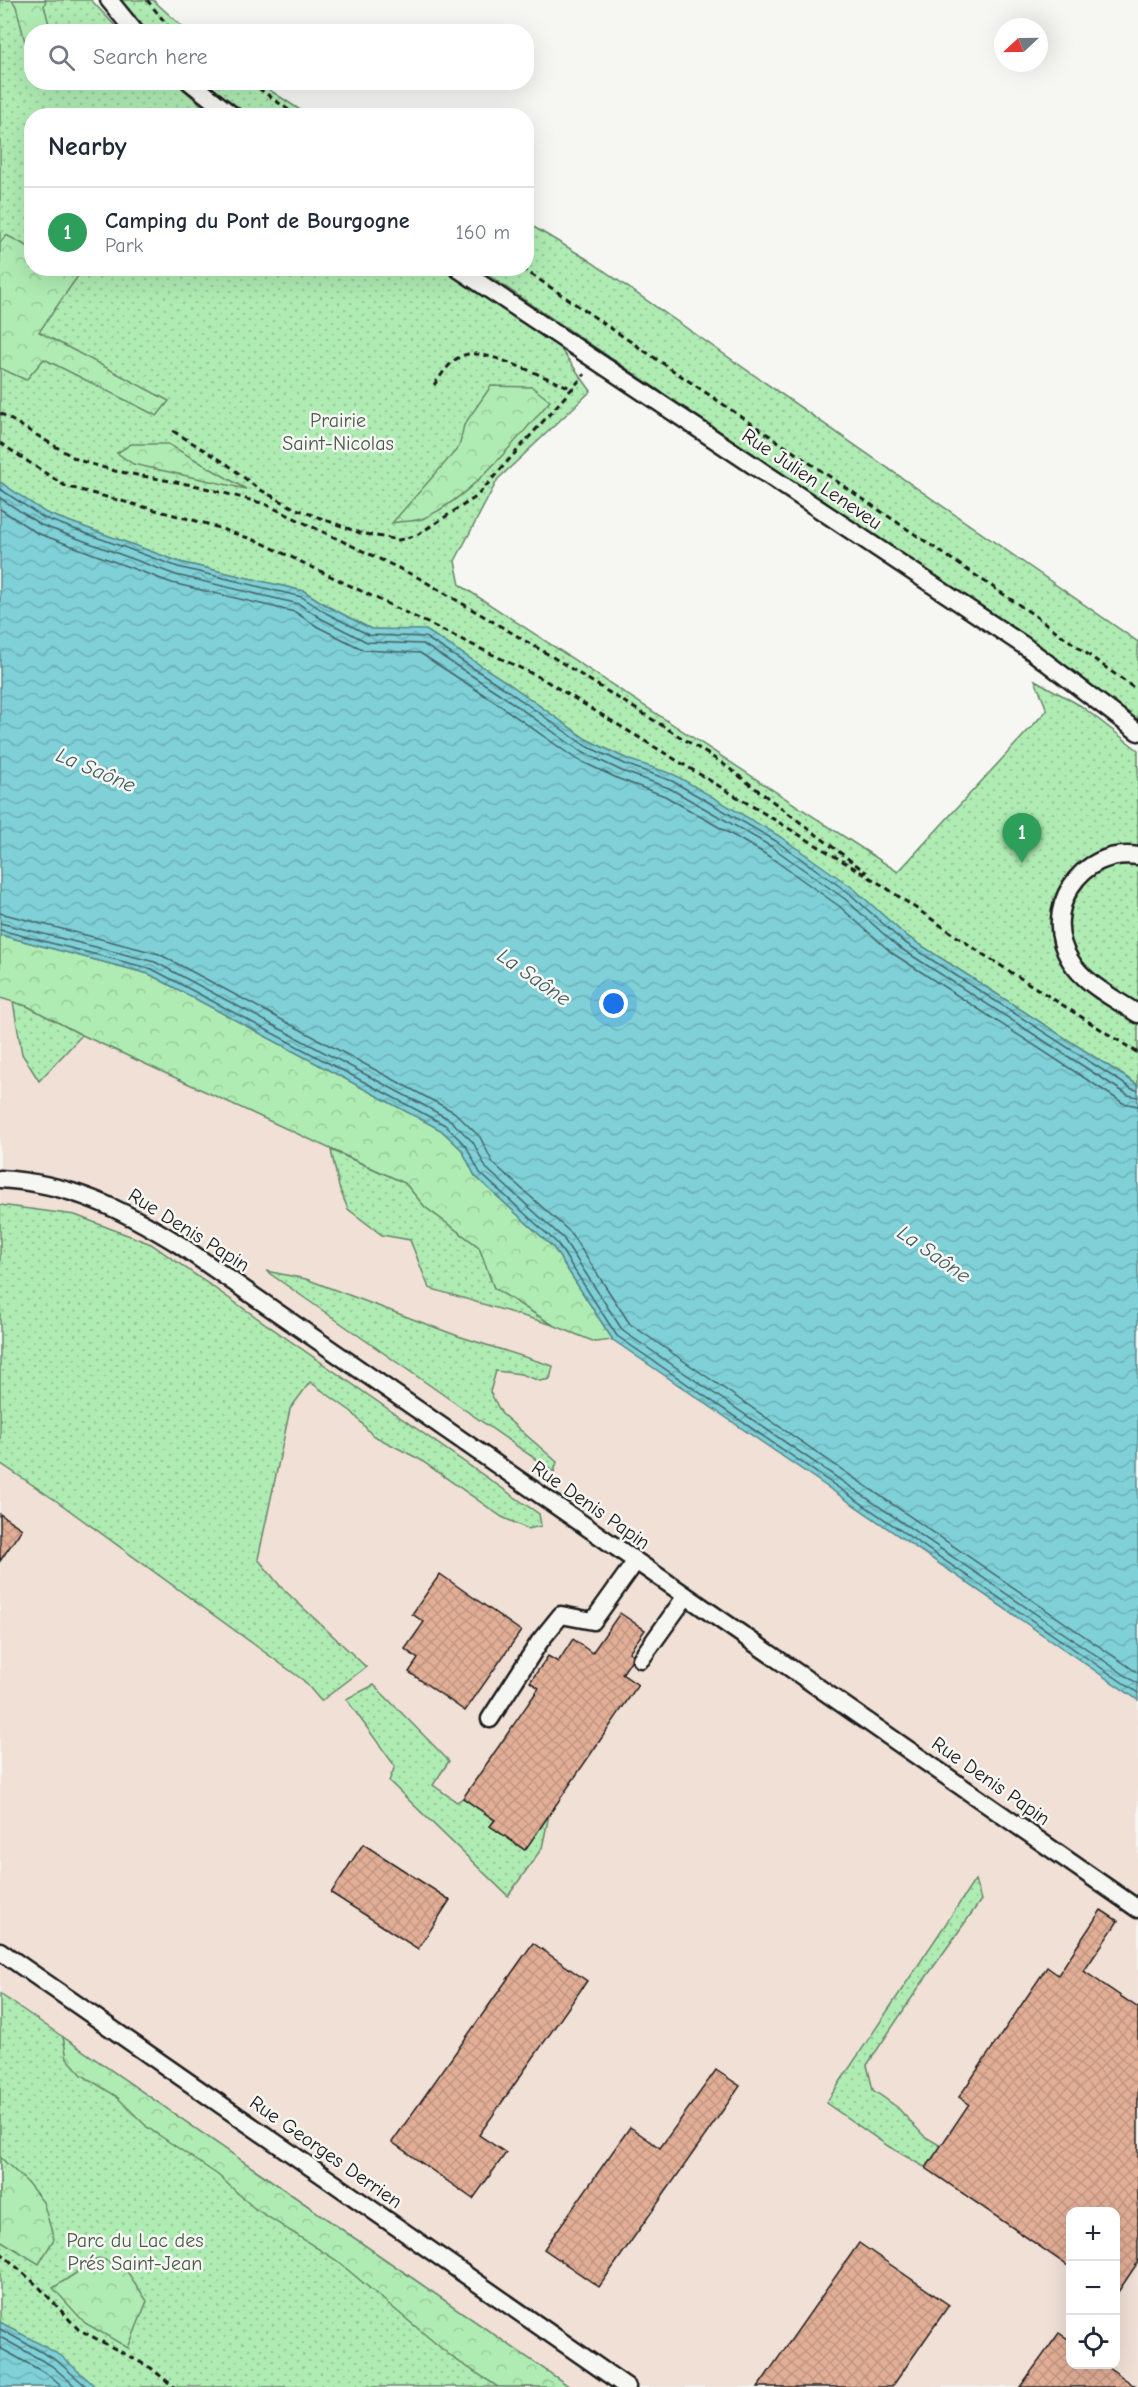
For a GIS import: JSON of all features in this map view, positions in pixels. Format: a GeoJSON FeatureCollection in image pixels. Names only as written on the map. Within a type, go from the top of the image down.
{"type":"FeatureCollection","features":[{"type":"Feature","properties":{"kind":"street"},"geometry":{"type":"LineString","coordinates":[[109,0],[128,24]]}},
{"type":"Feature","properties":{"kind":"street"},"geometry":{"type":"LineString","coordinates":[[200,90],[223,108]]}},
{"type":"Feature","properties":{"kind":"street","name":"Rue Julien Leneveu"},"geometry":{"type":"LineString","coordinates":[[469,276],[1026,647],[1138,732]]}},
{"type":"Feature","properties":{"kind":"street"},"geometry":{"type":"LineString","coordinates":[[1138,856],[1108,858],[1082,872],[1069,887],[1060,911],[1060,934],[1070,960],[1080,973],[1138,1014]]}},
{"type":"Feature","properties":{"kind":"street","name":"Rue Denis Papin"},"geometry":{"type":"LineString","coordinates":[[0,1179],[43,1185],[77,1193],[108,1204],[180,1245],[1138,1909]]}},
{"type":"Feature","properties":{"kind":"street"},"geometry":{"type":"LineString","coordinates":[[490,1719],[540,1641],[561,1615],[593,1621],[636,1561]]}},
{"type":"Feature","properties":{"kind":"street"},"geometry":{"type":"LineString","coordinates":[[641,1659],[686,1596]]}},
{"type":"Feature","properties":{"kind":"street","name":"Rue Georges Derrien"},"geometry":{"type":"LineString","coordinates":[[0,1952],[627,2387]]}},
{"type":"Feature","properties":{"kind":"path"},"geometry":{"type":"LineString","coordinates":[[147,0],[166,24]]}},
{"type":"Feature","properties":{"kind":"path"},"geometry":{"type":"LineString","coordinates":[[260,90],[286,108]]}},
{"type":"Feature","properties":{"kind":"path"},"geometry":{"type":"LineString","coordinates":[[534,276],[1034,615],[1138,691]]}},
{"type":"Feature","properties":{"kind":"path"},"geometry":{"type":"LineString","coordinates":[[434,385],[456,359],[467,354],[482,355],[507,363],[574,389]]}},
{"type":"Feature","properties":{"kind":"path"},"geometry":{"type":"LineString","coordinates":[[172,431],[227,464],[257,488],[294,508],[360,533],[399,540],[417,535],[476,497],[574,389],[595,362]]}},
{"type":"Feature","properties":{"kind":"path"},"geometry":{"type":"LineString","coordinates":[[0,413],[78,460],[115,471],[198,486],[265,504],[420,578],[561,662],[722,763],[882,885],[984,955],[1138,1053]]}},
{"type":"Feature","properties":{"kind":"path"},"geometry":{"type":"LineString","coordinates":[[0,443],[65,486],[204,523],[260,542],[541,678],[882,885]]}},
{"type":"Feature","properties":{"kind":"path"},"geometry":{"type":"LineString","coordinates":[[0,2252],[40,2288],[78,2329],[151,2368],[174,2387]]}},
{"type":"Feature","properties":{"kind":"shaded area"},"geometry":{"type":"Polygon","coordinates":[[[0,935],[149,974],[1016,1617],[1138,1700],[1138,2387],[570,2387],[0,1994],[0,935]]]}},
{"type":"Feature","properties":{"kind":"green space","name":"Prairie Saint-Nicolas"},"geometry":{"type":"Polygon","coordinates":[[[0,0],[91,0],[113,24],[24,24],[24,90],[184,90],[206,108],[24,108],[24,276],[455,276],[557,344],[591,391],[498,479],[455,561],[460,585],[898,872],[1047,710],[1035,680],[1081,706],[1138,750],[1138,1085],[905,935],[853,888],[627,759],[586,739],[508,683],[427,631],[371,629],[304,591],[180,562],[46,513],[0,482],[0,0]]]}},
{"type":"Feature","properties":{"kind":"green space"},"geometry":{"type":"Polygon","coordinates":[[[12,0],[46,0],[44,6],[49,24],[24,24],[24,38],[16,6],[12,0]]]}},
{"type":"Feature","properties":{"kind":"green space"},"geometry":{"type":"Polygon","coordinates":[[[121,0],[153,0],[179,24],[141,24],[121,0]]]}},
{"type":"Feature","properties":{"kind":"green space"},"geometry":{"type":"Polygon","coordinates":[[[215,90],[270,90],[297,108],[239,108],[215,90]]]}},
{"type":"Feature","properties":{"kind":"green space"},"geometry":{"type":"Polygon","coordinates":[[[534,227],[587,259],[1138,642],[1138,722],[1108,698],[905,556],[489,276],[534,276],[534,227]]]}},
{"type":"Feature","properties":{"kind":"green space"},"geometry":{"type":"Polygon","coordinates":[[[6,235],[24,244],[24,276],[78,276],[39,332],[169,401],[157,416],[44,359],[26,380],[0,368],[0,243],[6,235]]]}},
{"type":"Feature","properties":{"kind":"green space"},"geometry":{"type":"Polygon","coordinates":[[[491,386],[532,387],[550,401],[492,466],[459,497],[424,518],[392,523],[459,447],[464,425],[491,386]]]}},
{"type":"Feature","properties":{"kind":"green space"},"geometry":{"type":"Polygon","coordinates":[[[131,444],[168,444],[246,489],[133,464],[117,453],[131,444]]]}},
{"type":"Feature","properties":{"kind":"green space"},"geometry":{"type":"Polygon","coordinates":[[[0,935],[149,974],[441,1130],[462,1150],[475,1176],[553,1247],[613,1340],[595,1342],[553,1325],[494,1288],[479,1247],[425,1207],[405,1183],[82,1035],[27,1006],[0,998],[0,935]]]}},
{"type":"Feature","properties":{"kind":"green space"},"geometry":{"type":"Polygon","coordinates":[[[13,1002],[27,1006],[82,1035],[39,1081],[22,1054],[13,1002]]]}},
{"type":"Feature","properties":{"kind":"green space"},"geometry":{"type":"Polygon","coordinates":[[[331,1150],[405,1183],[425,1207],[479,1247],[494,1288],[553,1325],[429,1288],[410,1240],[382,1235],[348,1209],[339,1187],[331,1150]]]}},
{"type":"Feature","properties":{"kind":"green space"},"geometry":{"type":"Polygon","coordinates":[[[0,1205],[75,1215],[151,1244],[539,1514],[541,1526],[528,1529],[502,1517],[419,1459],[372,1435],[352,1412],[310,1382],[290,1409],[258,1559],[281,1587],[366,1667],[321,1701],[303,1680],[58,1502],[0,1463],[0,1205]]]}},
{"type":"Feature","properties":{"kind":"green space"},"geometry":{"type":"Polygon","coordinates":[[[266,1271],[306,1279],[458,1336],[553,1366],[550,1379],[540,1381],[521,1374],[496,1371],[490,1392],[502,1414],[557,1462],[554,1472],[266,1271]]]}},
{"type":"Feature","properties":{"kind":"green space"},"geometry":{"type":"Polygon","coordinates":[[[374,1685],[449,1761],[433,1785],[457,1802],[463,1798],[494,1820],[491,1826],[524,1850],[549,1815],[542,1848],[508,1896],[389,1781],[395,1766],[346,1699],[374,1685]]]}},
{"type":"Feature","properties":{"kind":"green space"},"geometry":{"type":"Polygon","coordinates":[[[975,1880],[981,1900],[867,2065],[873,2090],[897,2107],[924,2136],[941,2146],[926,2168],[888,2146],[826,2103],[975,1880]]]}},
{"type":"Feature","properties":{"kind":"green space","name":"Parc du Lac des Prés Saint-Jean"},"geometry":{"type":"Polygon","coordinates":[[[0,1994],[63,2037],[570,2387],[0,2387],[0,1994]]]}},
{"type":"Feature","properties":{"kind":"green space"},"geometry":{"type":"Polygon","coordinates":[[[63,2037],[570,2387],[498,2387],[453,2358],[336,2260],[254,2208],[218,2175],[147,2127],[116,2096],[82,2075],[67,2058],[63,2037]]]}},
{"type":"Feature","properties":{"kind":"green space"},"geometry":{"type":"Polygon","coordinates":[[[0,2157],[27,2182],[43,2202],[54,2239],[39,2264],[0,2240],[0,2157]]]}},
{"type":"Feature","properties":{"kind":"green space"},"geometry":{"type":"Polygon","coordinates":[[[99,2258],[124,2267],[147,2301],[128,2348],[85,2323],[53,2288],[99,2258]]]}},
{"type":"Feature","properties":{"kind":"water","name":"La Saône"},"geometry":{"type":"Polygon","coordinates":[[[0,482],[46,513],[180,562],[304,591],[371,629],[426,630],[508,683],[586,739],[627,759],[675,775],[779,836],[853,888],[905,935],[1138,1085],[1138,1700],[613,1340],[553,1247],[475,1176],[462,1150],[441,1130],[149,974],[0,935],[0,482]]]}},
{"type":"Feature","properties":{"kind":"water"},"geometry":{"type":"Polygon","coordinates":[[[0,2322],[60,2355],[96,2387],[0,2387],[0,2322]]]}},
{"type":"Feature","properties":{"kind":"building"},"geometry":{"type":"Polygon","coordinates":[[[0,1514],[22,1529],[0,1561],[0,1514]]]}},
{"type":"Feature","properties":{"kind":"building"},"geometry":{"type":"Polygon","coordinates":[[[440,1574],[521,1631],[465,1711],[409,1672],[418,1659],[405,1649],[424,1622],[412,1614],[440,1574]]]}},
{"type":"Feature","properties":{"kind":"building"},"geometry":{"type":"Polygon","coordinates":[[[620,1613],[645,1630],[629,1652],[632,1654],[631,1661],[622,1674],[638,1685],[525,1850],[490,1826],[495,1820],[463,1798],[539,1688],[530,1682],[548,1656],[558,1662],[573,1639],[592,1653],[620,1613]]]}},
{"type":"Feature","properties":{"kind":"building"},"geometry":{"type":"Polygon","coordinates":[[[363,1844],[450,1900],[418,1949],[331,1893],[363,1844]]]}},
{"type":"Feature","properties":{"kind":"building"},"geometry":{"type":"Polygon","coordinates":[[[1101,1910],[1118,1921],[1084,1971],[1138,2008],[1138,2262],[1120,2289],[1120,2207],[1066,2207],[1066,2265],[926,2168],[969,2104],[959,2097],[1047,1967],[1058,1975],[1101,1910]]]}},
{"type":"Feature","properties":{"kind":"building"},"geometry":{"type":"Polygon","coordinates":[[[533,1943],[587,1981],[479,2135],[506,2153],[473,2199],[392,2142],[533,1943]]]}},
{"type":"Feature","properties":{"kind":"building"},"geometry":{"type":"Polygon","coordinates":[[[716,2070],[740,2086],[599,2287],[544,2249],[630,2127],[660,2148],[716,2070]]]}},
{"type":"Feature","properties":{"kind":"building"},"geometry":{"type":"Polygon","coordinates":[[[859,2243],[949,2305],[892,2387],[758,2387],[859,2243]]]}},
{"type":"Feature","properties":{"kind":"building"},"geometry":{"type":"Polygon","coordinates":[[[1059,2333],[1066,2338],[1066,2369],[1111,2369],[1136,2387],[1020,2387],[1059,2333]]]}},
{"type":"Feature","properties":{"kind":"place","name":"Camping du Pont de Bourgogne"},"geometry":{"type":"Point","coordinates":[1022,863]}}]}
